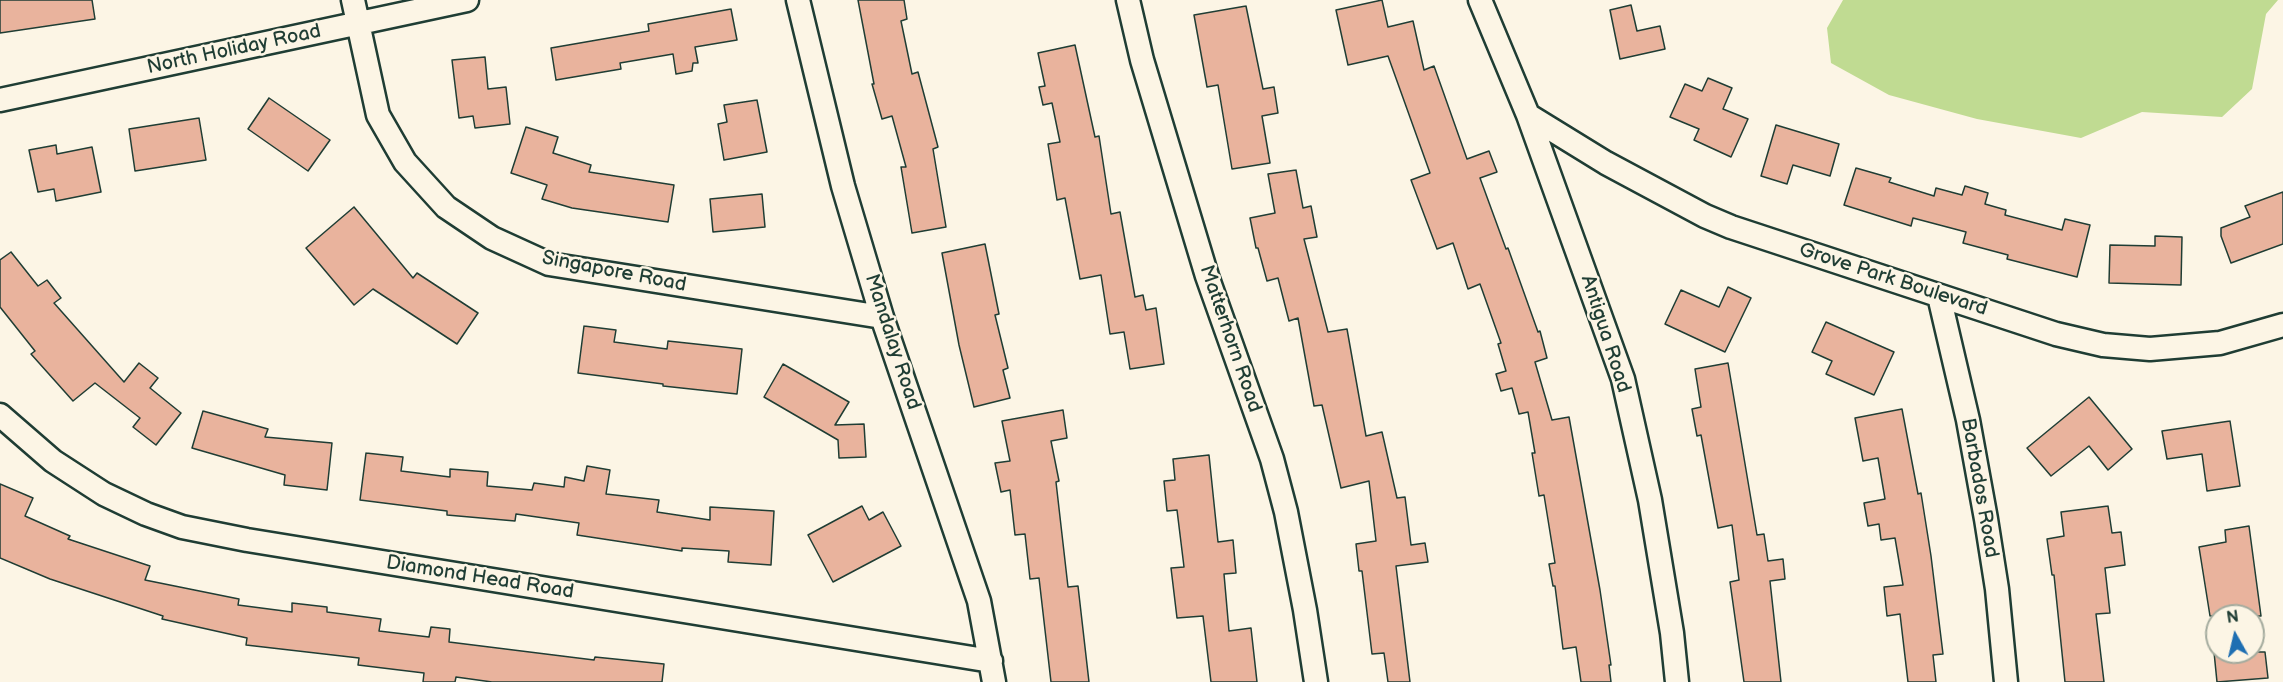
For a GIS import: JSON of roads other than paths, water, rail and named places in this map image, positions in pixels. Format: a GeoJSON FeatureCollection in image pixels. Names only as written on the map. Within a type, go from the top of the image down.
{"type":"FeatureCollection","features":[{"type":"Feature","properties":{"kind":"street","name":"Singapore Road"},"geometry":{"type":"LineString","coordinates":[[353,0],[378,115],[405,162],[446,207],[492,238],[549,264],[882,317]]}},
{"type":"Feature","properties":{"kind":"street","name":"North Holiday Road"},"geometry":{"type":"LineString","coordinates":[[0,100],[467,0]]}},
{"type":"Feature","properties":{"kind":"street","name":"Mandalay Road"},"geometry":{"type":"LineString","coordinates":[[798,0],[843,186],[882,317],[979,601],[993,672]]}},
{"type":"Feature","properties":{"kind":"street","name":"Matterhorn Road"},"geometry":{"type":"LineString","coordinates":[[1128,0],[1142,60],[1207,276],[1272,459],[1286,512],[1301,588],[1316,682]]}},
{"type":"Feature","properties":{"kind":"street","name":"Antigua Road"},"geometry":{"type":"LineString","coordinates":[[1480,0],[1528,115],[1623,379],[1650,500],[1672,633],[1677,682]]}},
{"type":"Feature","properties":{"kind":"street","name":"Grove Park Boulevard"},"geometry":{"type":"LineString","coordinates":[[1528,115],[1606,163],[1705,216],[1731,227],[2056,334],[2103,345],[2150,349],[2220,343],[2283,326]]}},
{"type":"Feature","properties":{"kind":"street","name":"Barbados Road"},"geometry":{"type":"LineString","coordinates":[[1939,296],[1968,420],[1986,519],[1997,589],[2006,682]]}},
{"type":"Feature","properties":{"kind":"street","name":"Diamond Head Road"},"geometry":{"type":"LineString","coordinates":[[0,415],[53,461],[104,494],[146,514],[182,527],[993,672]]}}]}
